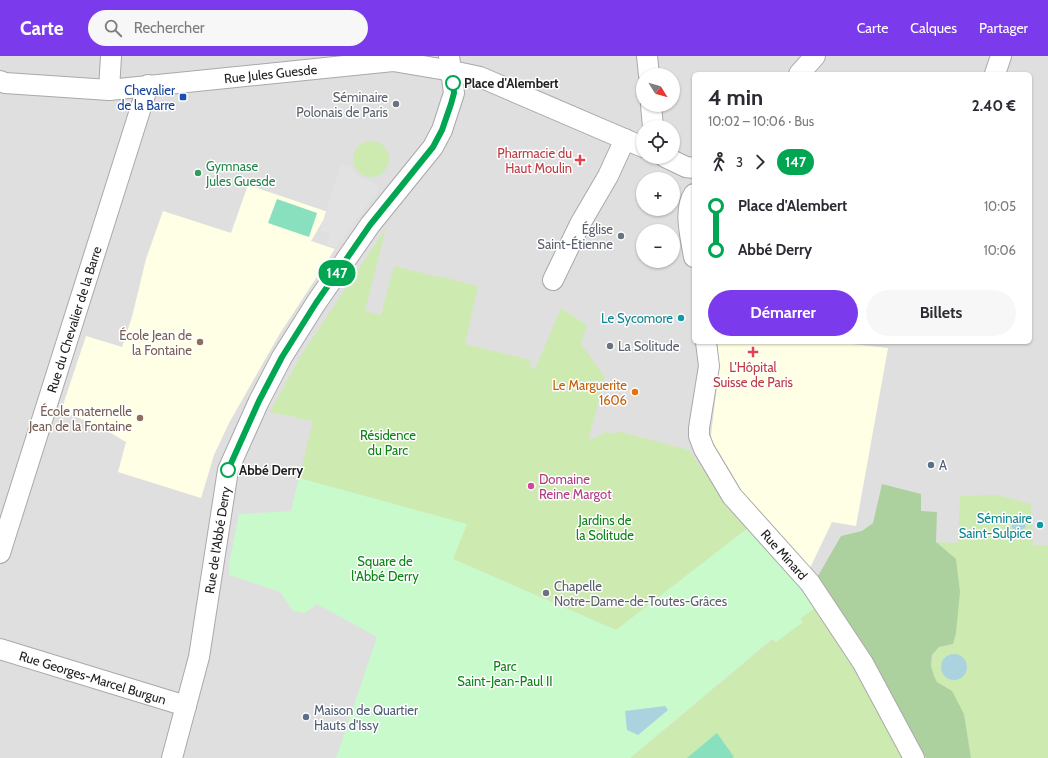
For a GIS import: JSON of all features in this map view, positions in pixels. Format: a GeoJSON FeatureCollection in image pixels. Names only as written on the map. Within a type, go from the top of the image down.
{"type":"FeatureCollection","features":[{"type":"Feature","properties":{"kind":"street"},"geometry":{"type":"LineString","coordinates":[[109,90],[111,56]]}},
{"type":"Feature","properties":{"kind":"street"},"geometry":{"type":"LineString","coordinates":[[647,56],[648,68]]}},
{"type":"Feature","properties":{"kind":"street"},"geometry":{"type":"LineString","coordinates":[[801,72],[815,56]]}},
{"type":"Feature","properties":{"kind":"street"},"geometry":{"type":"LineString","coordinates":[[997,72],[1001,56]]}},
{"type":"Feature","properties":{"kind":"street","name":"Rue Jules Guesde"},"geometry":{"type":"LineString","coordinates":[[0,81],[5,83],[109,90],[393,61],[451,63],[636,144]]}},
{"type":"Feature","properties":{"kind":"street","name":"Rue de l'Abbé Derry"},"geometry":{"type":"LineString","coordinates":[[172,758],[199,657],[228,470],[259,401],[316,303],[370,225],[433,147],[442,130],[454,93],[451,63]]}},
{"type":"Feature","properties":{"kind":"street","name":"Rue du Chevalier de la Barre"},"geometry":{"type":"LineString","coordinates":[[0,553],[148,85]]}},
{"type":"Feature","properties":{"kind":"street"},"geometry":{"type":"LineString","coordinates":[[553,280],[580,224],[608,176],[624,139]]}},
{"type":"Feature","properties":{"kind":"street"},"geometry":{"type":"LineString","coordinates":[[679,164],[692,168]]}},
{"type":"Feature","properties":{"kind":"street"},"geometry":{"type":"LineString","coordinates":[[692,198],[688,213],[692,242]]}},
{"type":"Feature","properties":{"kind":"street","name":"Rue Minard"},"geometry":{"type":"LineString","coordinates":[[706,344],[709,366],[699,428],[699,436],[704,449],[732,496],[810,583],[863,663],[914,758]]}},
{"type":"Feature","properties":{"kind":"street","name":"Rue Georges-Marcel Burgun"},"geometry":{"type":"LineString","coordinates":[[0,649],[186,706]]}},
{"type":"Feature","properties":{"kind":"shaded area"},"geometry":{"type":"Polygon","coordinates":[[[0,56],[1048,56],[1048,758],[0,758],[0,56]]]}},
{"type":"Feature","properties":{"kind":"shaded area"},"geometry":{"type":"Polygon","coordinates":[[[340,165],[352,168],[356,174],[362,178],[372,181],[380,188],[336,248],[327,245],[330,235],[320,231],[340,165]]]}},
{"type":"Feature","properties":{"kind":"shaded area","name":"École Jean de la Fontaine"},"geometry":{"type":"Polygon","coordinates":[[[248,185],[328,212],[311,241],[335,249],[279,335],[229,423],[214,455],[201,498],[118,472],[126,442],[97,425],[61,411],[86,336],[122,347],[132,317],[146,259],[163,211],[231,233],[248,185]]]}},
{"type":"Feature","properties":{"kind":"shaded area","name":"L'Hôpital Suisse de Paris"},"geometry":{"type":"Polygon","coordinates":[[[717,344],[852,344],[888,348],[856,526],[832,522],[810,568],[752,506],[725,470],[711,445],[718,378],[717,344]]]}},
{"type":"Feature","properties":{"kind":"green space"},"geometry":{"type":"Polygon","coordinates":[[[371,141],[384,146],[389,159],[384,172],[371,177],[358,172],[353,159],[358,146],[371,141]]]}},
{"type":"Feature","properties":{"kind":"green space"},"geometry":{"type":"Polygon","coordinates":[[[277,199],[317,213],[309,237],[268,223],[277,199]]]}},
{"type":"Feature","properties":{"kind":"green space"},"geometry":{"type":"Polygon","coordinates":[[[386,228],[365,311],[381,315],[394,266],[478,286],[465,344],[531,360],[529,368],[535,369],[561,308],[587,325],[581,344],[605,377],[588,441],[606,432],[617,434],[617,431],[689,450],[748,528],[616,630],[453,559],[466,524],[299,478],[313,421],[270,412],[300,357],[386,228]]]}},
{"type":"Feature","properties":{"kind":"green space","name":"Parc Saint-Jean-Paul II"},"geometry":{"type":"Polygon","coordinates":[[[299,478],[467,524],[453,559],[616,630],[748,528],[803,590],[815,608],[800,619],[803,622],[776,642],[772,639],[630,758],[336,758],[377,637],[317,604],[305,613],[293,611],[280,592],[229,575],[229,564],[239,514],[291,511],[299,478]]]}},
{"type":"Feature","properties":{"kind":"green space"},"geometry":{"type":"Polygon","coordinates":[[[882,484],[921,494],[921,511],[937,512],[936,542],[956,559],[960,592],[956,633],[953,644],[939,647],[932,655],[931,666],[937,682],[952,691],[964,714],[971,758],[926,758],[860,640],[818,576],[841,536],[862,531],[873,523],[882,484]]]}},
{"type":"Feature","properties":{"kind":"green space"},"geometry":{"type":"Polygon","coordinates":[[[997,495],[1031,504],[1033,546],[1048,545],[1048,758],[971,758],[964,714],[937,682],[931,667],[931,662],[938,648],[953,644],[956,559],[936,542],[958,543],[960,496],[997,495]]]}},
{"type":"Feature","properties":{"kind":"green space"},"geometry":{"type":"Polygon","coordinates":[[[815,608],[854,669],[903,758],[630,758],[773,639],[776,642],[803,622],[800,619],[815,608]]]}},
{"type":"Feature","properties":{"kind":"green space"},"geometry":{"type":"Polygon","coordinates":[[[717,733],[734,757],[687,758],[717,733]]]}},
{"type":"Feature","properties":{"kind":"water"},"geometry":{"type":"Polygon","coordinates":[[[1015,517],[1022,518],[1026,522],[1025,528],[1021,531],[1016,531],[1012,528],[1011,522],[1015,517]]]}},
{"type":"Feature","properties":{"kind":"water"},"geometry":{"type":"Polygon","coordinates":[[[954,654],[963,658],[967,667],[963,676],[954,680],[945,676],[941,667],[945,658],[954,654]]]}},
{"type":"Feature","properties":{"kind":"water"},"geometry":{"type":"Polygon","coordinates":[[[665,706],[668,710],[638,735],[627,730],[625,711],[665,706]]]}},
{"type":"Feature","properties":{"kind":"bus line","name":"147"},"geometry":{"type":"LineString","coordinates":[[228,470],[259,401],[282,357],[316,303],[370,225],[433,147],[442,130],[451,104],[454,93],[453,83]]}},
{"type":"Feature","properties":{"kind":"place","name":"Place d'Alembert"},"geometry":{"type":"Point","coordinates":[453,83]}},
{"type":"Feature","properties":{"kind":"place","name":"Chevalier de la Barre"},"geometry":{"type":"Point","coordinates":[183,97]}},
{"type":"Feature","properties":{"kind":"place","name":"Séminaire Polonais de Paris"},"geometry":{"type":"Point","coordinates":[396,104]}},
{"type":"Feature","properties":{"kind":"place","name":"Pharmacie du Haut Moulin"},"geometry":{"type":"Point","coordinates":[580,160]}},
{"type":"Feature","properties":{"kind":"place","name":"Gymnase Jules Guesde"},"geometry":{"type":"Point","coordinates":[198,173]}},
{"type":"Feature","properties":{"kind":"place","name":"Église Saint-Étienne"},"geometry":{"type":"Point","coordinates":[621,236]}},
{"type":"Feature","properties":{"kind":"place","name":"Le Sycomore"},"geometry":{"type":"Point","coordinates":[681,318]}},
{"type":"Feature","properties":{"kind":"place","name":"École Jean de la Fontaine"},"geometry":{"type":"Point","coordinates":[200,342]}},
{"type":"Feature","properties":{"kind":"place","name":"La Solitude"},"geometry":{"type":"Point","coordinates":[610,346]}},
{"type":"Feature","properties":{"kind":"place","name":"L'Hôpital Suisse de Paris"},"geometry":{"type":"Point","coordinates":[753,352]}},
{"type":"Feature","properties":{"kind":"place","name":"Le Marguerite 1606"},"geometry":{"type":"Point","coordinates":[635,392]}},
{"type":"Feature","properties":{"kind":"place","name":"École maternelle Jean de la Fontaine"},"geometry":{"type":"Point","coordinates":[140,418]}},
{"type":"Feature","properties":{"kind":"place","name":"A"},"geometry":{"type":"Point","coordinates":[931,465]}},
{"type":"Feature","properties":{"kind":"place","name":"Abbé Derry"},"geometry":{"type":"Point","coordinates":[228,470]}},
{"type":"Feature","properties":{"kind":"place","name":"Domaine Reine Margot"},"geometry":{"type":"Point","coordinates":[531,486]}},
{"type":"Feature","properties":{"kind":"place","name":"Séminaire Saint-Sulpice"},"geometry":{"type":"Point","coordinates":[1040,525]}},
{"type":"Feature","properties":{"kind":"place","name":"Chapelle Notre-Dame-de-Toutes-Grâces"},"geometry":{"type":"Point","coordinates":[546,593]}},
{"type":"Feature","properties":{"kind":"place","name":"Maison de Quartier Hauts d'Issy"},"geometry":{"type":"Point","coordinates":[306,717]}},
{"type":"Feature","properties":{"kind":"park label","name":"Résidence du Parc"},"geometry":{"type":"Point","coordinates":[388,442]}},
{"type":"Feature","properties":{"kind":"park label","name":"Jardins de la Solitude"},"geometry":{"type":"Point","coordinates":[605,528]}},
{"type":"Feature","properties":{"kind":"park label","name":"Square de l'Abbé Derry"},"geometry":{"type":"Point","coordinates":[385,568]}}]}
